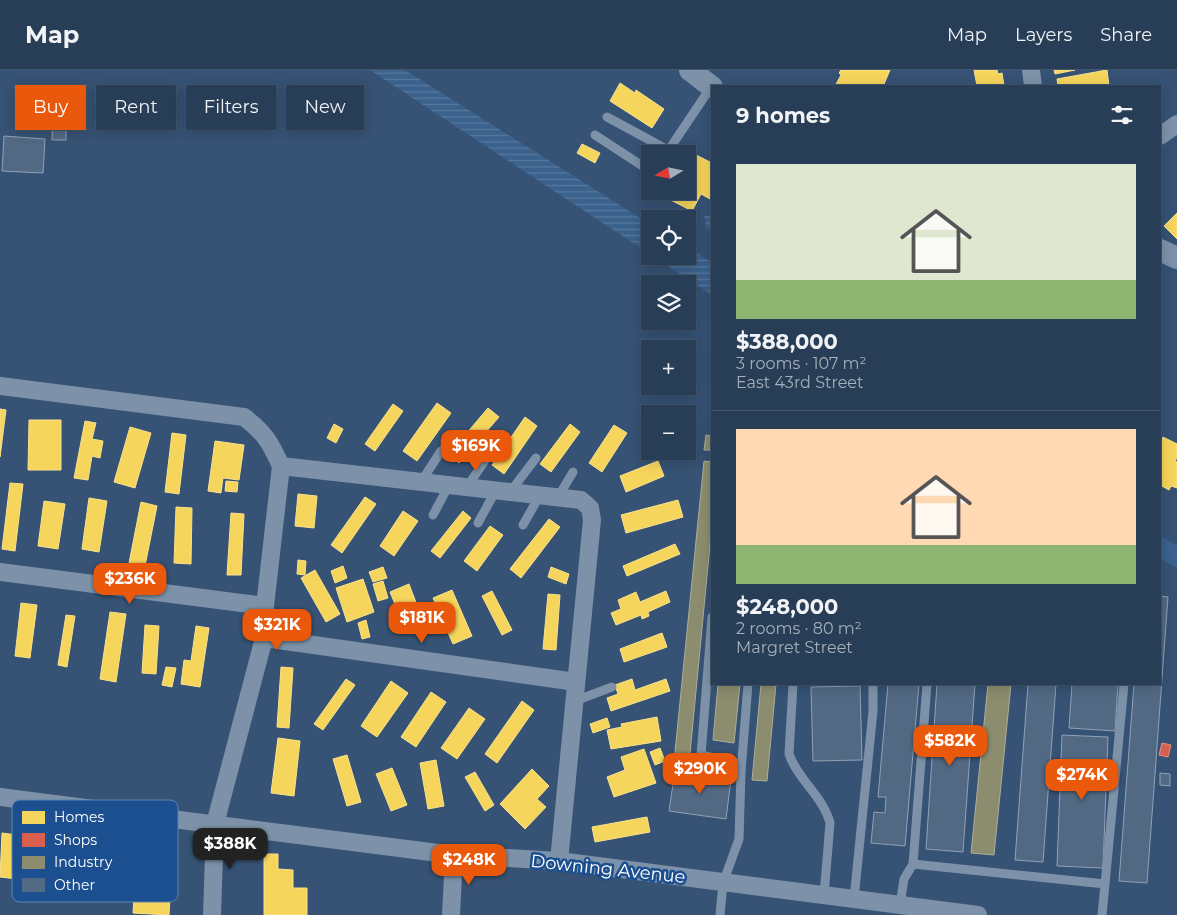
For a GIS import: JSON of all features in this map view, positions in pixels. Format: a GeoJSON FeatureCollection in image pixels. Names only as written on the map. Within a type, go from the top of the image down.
{"type":"FeatureCollection","features":[{"type":"Feature","properties":{"kind":"street"},"geometry":{"type":"LineString","coordinates":[[690,70],[711,86]]}},
{"type":"Feature","properties":{"kind":"street"},"geometry":{"type":"LineString","coordinates":[[1031,70],[1033,85]]}},
{"type":"Feature","properties":{"kind":"street"},"geometry":{"type":"LineString","coordinates":[[1161,135],[1177,124]]}},
{"type":"Feature","properties":{"kind":"street"},"geometry":{"type":"LineString","coordinates":[[1161,250],[1177,258]]}},
{"type":"Feature","properties":{"kind":"street"},"geometry":{"type":"LineString","coordinates":[[0,386],[244,417],[261,430],[273,448],[281,466],[265,606],[264,638],[215,824],[212,915]]}},
{"type":"Feature","properties":{"kind":"street"},"geometry":{"type":"LineString","coordinates":[[281,466],[581,500],[590,508],[592,520],[559,862]]}},
{"type":"Feature","properties":{"kind":"street"},"geometry":{"type":"LineString","coordinates":[[0,572],[265,606]]}},
{"type":"Feature","properties":{"kind":"street"},"geometry":{"type":"LineString","coordinates":[[264,638],[576,682]]}},
{"type":"Feature","properties":{"kind":"street","name":"Downing Avenue"},"geometry":{"type":"LineString","coordinates":[[0,798],[17,800]]}},
{"type":"Feature","properties":{"kind":"street","name":"Downing Avenue"},"geometry":{"type":"LineString","coordinates":[[178,820],[454,856],[559,862],[978,915]]}},
{"type":"Feature","properties":{"kind":"street"},"geometry":{"type":"LineString","coordinates":[[451,915],[454,856]]}},
{"type":"Feature","properties":{"kind":"lane"},"geometry":{"type":"LineString","coordinates":[[672,145],[711,88]]}},
{"type":"Feature","properties":{"kind":"lane"},"geometry":{"type":"LineString","coordinates":[[608,117],[655,145]]}},
{"type":"Feature","properties":{"kind":"lane"},"geometry":{"type":"LineString","coordinates":[[595,135],[641,165]]}},
{"type":"Feature","properties":{"kind":"lane"},"geometry":{"type":"LineString","coordinates":[[421,482],[441,451]]}},
{"type":"Feature","properties":{"kind":"lane"},"geometry":{"type":"LineString","coordinates":[[467,487],[490,453]]}},
{"type":"Feature","properties":{"kind":"lane"},"geometry":{"type":"LineString","coordinates":[[478,523],[503,491],[536,458]]}},
{"type":"Feature","properties":{"kind":"lane"},"geometry":{"type":"LineString","coordinates":[[558,497],[573,472]]}},
{"type":"Feature","properties":{"kind":"lane"},"geometry":{"type":"LineString","coordinates":[[433,515],[449,485]]}},
{"type":"Feature","properties":{"kind":"lane"},"geometry":{"type":"LineString","coordinates":[[523,525],[540,495]]}},
{"type":"Feature","properties":{"kind":"lane"},"geometry":{"type":"LineString","coordinates":[[711,630],[701,755],[741,764]]}},
{"type":"Feature","properties":{"kind":"lane"},"geometry":{"type":"LineString","coordinates":[[720,915],[723,882],[739,839],[741,764],[748,685]]}},
{"type":"Feature","properties":{"kind":"lane"},"geometry":{"type":"LineString","coordinates":[[793,685],[789,754],[795,768],[820,800],[827,812],[830,823],[824,896]]}},
{"type":"Feature","properties":{"kind":"lane"},"geometry":{"type":"LineString","coordinates":[[854,899],[873,711],[873,685]]}},
{"type":"Feature","properties":{"kind":"lane"},"geometry":{"type":"LineString","coordinates":[[900,905],[904,879],[913,864],[927,685]]}},
{"type":"Feature","properties":{"kind":"lane"},"geometry":{"type":"LineString","coordinates":[[1102,915],[1124,685]]}},
{"type":"Feature","properties":{"kind":"lane"},"geometry":{"type":"LineString","coordinates":[[574,701],[612,687]]}},
{"type":"Feature","properties":{"kind":"lane"},"geometry":{"type":"LineString","coordinates":[[913,864],[1105,884]]}},
{"type":"Feature","properties":{"kind":"water"},"geometry":{"type":"Polygon","coordinates":[[[370,70],[405,70],[641,218],[641,248],[370,70]]]}},
{"type":"Feature","properties":{"kind":"water"},"geometry":{"type":"Polygon","coordinates":[[[711,214],[711,230],[705,227],[706,221],[704,216],[710,216],[711,214]]]}},
{"type":"Feature","properties":{"kind":"water"},"geometry":{"type":"Polygon","coordinates":[[[696,252],[711,262],[711,294],[696,284],[696,275],[682,275],[667,265],[696,265],[696,252]]]}},
{"type":"Feature","properties":{"kind":"building: Homes"},"geometry":{"type":"Polygon","coordinates":[[[841,70],[890,70],[884,84],[886,85],[836,85],[841,75],[839,73],[841,70]]]}},
{"type":"Feature","properties":{"kind":"building: Homes"},"geometry":{"type":"Polygon","coordinates":[[[974,70],[997,70],[998,74],[1002,73],[1004,85],[977,85],[974,70]]]}},
{"type":"Feature","properties":{"kind":"building: Homes"},"geometry":{"type":"Polygon","coordinates":[[[1054,70],[1075,70],[1055,74],[1054,70]]]}},
{"type":"Feature","properties":{"kind":"building: Homes"},"geometry":{"type":"Polygon","coordinates":[[[1107,70],[1109,85],[1058,85],[1057,79],[1107,70]]]}},
{"type":"Feature","properties":{"kind":"building: Homes"},"geometry":{"type":"Polygon","coordinates":[[[620,83],[635,93],[636,90],[664,109],[652,128],[610,101],[620,83]]]}},
{"type":"Feature","properties":{"kind":"building: Homes"},"geometry":{"type":"Polygon","coordinates":[[[582,144],[600,153],[595,163],[577,153],[582,144]]]}},
{"type":"Feature","properties":{"kind":"building: Homes"},"geometry":{"type":"Polygon","coordinates":[[[696,155],[711,162],[711,199],[701,194],[693,210],[671,200],[696,200],[696,155]]]}},
{"type":"Feature","properties":{"kind":"building: Homes"},"geometry":{"type":"Polygon","coordinates":[[[1177,213],[1177,239],[1164,226],[1177,213]]]}},
{"type":"Feature","properties":{"kind":"building: Homes"},"geometry":{"type":"Polygon","coordinates":[[[437,403],[451,413],[417,461],[403,451],[437,403]]]}},
{"type":"Feature","properties":{"kind":"building: Homes"},"geometry":{"type":"Polygon","coordinates":[[[393,404],[403,411],[375,451],[365,444],[393,404]]]}},
{"type":"Feature","properties":{"kind":"building: Homes"},"geometry":{"type":"Polygon","coordinates":[[[488,408],[499,417],[459,463],[449,454],[488,408]]]}},
{"type":"Feature","properties":{"kind":"building: Homes"},"geometry":{"type":"Polygon","coordinates":[[[0,409],[6,410],[0,457],[0,409]]]}},
{"type":"Feature","properties":{"kind":"building: Homes"},"geometry":{"type":"Polygon","coordinates":[[[525,417],[537,426],[504,474],[492,465],[525,417]]]}},
{"type":"Feature","properties":{"kind":"building: Homes"},"geometry":{"type":"Polygon","coordinates":[[[29,420],[61,420],[61,470],[28,470],[29,420]]]}},
{"type":"Feature","properties":{"kind":"building: Homes"},"geometry":{"type":"Polygon","coordinates":[[[85,421],[96,423],[92,439],[103,441],[100,458],[92,456],[88,480],[74,478],[85,421]]]}},
{"type":"Feature","properties":{"kind":"building: Homes"},"geometry":{"type":"Polygon","coordinates":[[[334,424],[343,429],[336,443],[327,438],[334,424]]]}},
{"type":"Feature","properties":{"kind":"building: Homes"},"geometry":{"type":"Polygon","coordinates":[[[570,424],[580,432],[551,472],[540,464],[570,424]]]}},
{"type":"Feature","properties":{"kind":"building: Homes"},"geometry":{"type":"Polygon","coordinates":[[[614,425],[627,433],[602,472],[589,463],[614,425]]]}},
{"type":"Feature","properties":{"kind":"building: Homes"},"geometry":{"type":"Polygon","coordinates":[[[130,427],[151,433],[135,488],[114,482],[130,427]]]}},
{"type":"Feature","properties":{"kind":"building: Homes"},"geometry":{"type":"Polygon","coordinates":[[[172,433],[186,435],[179,494],[165,492],[172,433]]]}},
{"type":"Feature","properties":{"kind":"building: Homes"},"geometry":{"type":"Polygon","coordinates":[[[1163,437],[1177,444],[1177,458],[1175,461],[1177,462],[1177,488],[1171,486],[1169,490],[1161,486],[1161,442],[1163,437]]]}},
{"type":"Feature","properties":{"kind":"building: Homes"},"geometry":{"type":"Polygon","coordinates":[[[215,441],[244,445],[239,480],[223,478],[221,493],[208,491],[215,441]]]}},
{"type":"Feature","properties":{"kind":"building: Homes"},"geometry":{"type":"Polygon","coordinates":[[[658,461],[664,476],[626,492],[620,476],[658,461]]]}},
{"type":"Feature","properties":{"kind":"building: Homes"},"geometry":{"type":"Polygon","coordinates":[[[226,481],[238,482],[237,492],[225,491],[226,481]]]}},
{"type":"Feature","properties":{"kind":"building: Homes"},"geometry":{"type":"Polygon","coordinates":[[[10,483],[23,484],[15,551],[2,549],[10,483]]]}},
{"type":"Feature","properties":{"kind":"building: Homes"},"geometry":{"type":"Polygon","coordinates":[[[298,494],[317,496],[314,528],[295,526],[298,494]]]}},
{"type":"Feature","properties":{"kind":"building: Homes"},"geometry":{"type":"Polygon","coordinates":[[[365,497],[376,504],[342,553],[331,545],[365,497]]]}},
{"type":"Feature","properties":{"kind":"building: Homes"},"geometry":{"type":"Polygon","coordinates":[[[89,498],[107,501],[99,552],[82,549],[89,498]]]}},
{"type":"Feature","properties":{"kind":"building: Homes"},"geometry":{"type":"Polygon","coordinates":[[[678,500],[683,517],[626,533],[621,515],[678,500]]]}},
{"type":"Feature","properties":{"kind":"building: Homes"},"geometry":{"type":"Polygon","coordinates":[[[44,501],[65,504],[58,549],[38,546],[44,501]]]}},
{"type":"Feature","properties":{"kind":"building: Homes"},"geometry":{"type":"Polygon","coordinates":[[[141,502],[157,506],[145,566],[129,563],[141,502]]]}},
{"type":"Feature","properties":{"kind":"building: Homes"},"geometry":{"type":"Polygon","coordinates":[[[176,507],[192,508],[191,564],[174,563],[176,507]]]}},
{"type":"Feature","properties":{"kind":"building: Homes"},"geometry":{"type":"Polygon","coordinates":[[[403,511],[418,521],[394,556],[380,546],[403,511]]]}},
{"type":"Feature","properties":{"kind":"building: Homes"},"geometry":{"type":"Polygon","coordinates":[[[463,511],[471,518],[440,558],[431,551],[463,511]]]}},
{"type":"Feature","properties":{"kind":"building: Homes"},"geometry":{"type":"Polygon","coordinates":[[[231,513],[244,514],[241,575],[227,575],[231,513]]]}},
{"type":"Feature","properties":{"kind":"building: Homes"},"geometry":{"type":"Polygon","coordinates":[[[549,519],[560,527],[521,578],[510,569],[549,519]]]}},
{"type":"Feature","properties":{"kind":"building: Homes"},"geometry":{"type":"Polygon","coordinates":[[[490,526],[503,535],[477,571],[464,561],[490,526]]]}},
{"type":"Feature","properties":{"kind":"building: Homes"},"geometry":{"type":"Polygon","coordinates":[[[675,544],[680,554],[627,576],[623,566],[675,544]]]}},
{"type":"Feature","properties":{"kind":"building: Homes"},"geometry":{"type":"Polygon","coordinates":[[[298,560],[306,561],[305,575],[297,574],[298,560]]]}},
{"type":"Feature","properties":{"kind":"building: Homes"},"geometry":{"type":"Polygon","coordinates":[[[343,566],[347,578],[335,583],[331,571],[343,566]]]}},
{"type":"Feature","properties":{"kind":"building: Homes"},"geometry":{"type":"Polygon","coordinates":[[[383,567],[387,578],[373,582],[369,572],[383,567]]]}},
{"type":"Feature","properties":{"kind":"building: Homes"},"geometry":{"type":"Polygon","coordinates":[[[551,567],[569,574],[566,584],[548,577],[551,567]]]}},
{"type":"Feature","properties":{"kind":"building: Homes"},"geometry":{"type":"Polygon","coordinates":[[[315,570],[340,614],[326,622],[301,578],[315,570]]]}},
{"type":"Feature","properties":{"kind":"building: Homes"},"geometry":{"type":"Polygon","coordinates":[[[363,579],[374,612],[347,622],[336,588],[363,579]]]}},
{"type":"Feature","properties":{"kind":"building: Homes"},"geometry":{"type":"Polygon","coordinates":[[[383,581],[388,598],[378,601],[373,584],[383,581]]]}},
{"type":"Feature","properties":{"kind":"building: Homes"},"geometry":{"type":"Polygon","coordinates":[[[409,584],[425,626],[407,633],[390,592],[409,584]]]}},
{"type":"Feature","properties":{"kind":"building: Homes"},"geometry":{"type":"Polygon","coordinates":[[[452,590],[472,636],[453,644],[433,598],[452,590]]]}},
{"type":"Feature","properties":{"kind":"building: Homes"},"geometry":{"type":"Polygon","coordinates":[[[492,591],[512,630],[502,635],[482,596],[492,591]]]}},
{"type":"Feature","properties":{"kind":"building: Homes"},"geometry":{"type":"Polygon","coordinates":[[[666,591],[670,602],[648,612],[649,616],[642,619],[641,615],[616,625],[611,613],[621,609],[618,600],[636,592],[640,602],[666,591]]]}},
{"type":"Feature","properties":{"kind":"building: Homes"},"geometry":{"type":"Polygon","coordinates":[[[548,594],[560,595],[556,650],[543,649],[548,594]]]}},
{"type":"Feature","properties":{"kind":"building: Homes"},"geometry":{"type":"Polygon","coordinates":[[[21,603],[37,605],[30,658],[15,656],[21,603]]]}},
{"type":"Feature","properties":{"kind":"building: Homes"},"geometry":{"type":"Polygon","coordinates":[[[110,612],[126,614],[116,682],[100,679],[110,612]]]}},
{"type":"Feature","properties":{"kind":"building: Homes"},"geometry":{"type":"Polygon","coordinates":[[[66,615],[75,616],[67,667],[58,665],[66,615]]]}},
{"type":"Feature","properties":{"kind":"building: Homes"},"geometry":{"type":"Polygon","coordinates":[[[366,620],[370,637],[362,639],[358,623],[366,620]]]}},
{"type":"Feature","properties":{"kind":"building: Homes"},"geometry":{"type":"Polygon","coordinates":[[[145,625],[159,626],[156,674],[142,673],[145,625]]]}},
{"type":"Feature","properties":{"kind":"building: Homes"},"geometry":{"type":"Polygon","coordinates":[[[196,626],[209,628],[200,687],[181,684],[184,660],[191,661],[196,626]]]}},
{"type":"Feature","properties":{"kind":"building: Homes"},"geometry":{"type":"Polygon","coordinates":[[[662,633],[667,647],[624,662],[620,649],[662,633]]]}},
{"type":"Feature","properties":{"kind":"building: Homes"},"geometry":{"type":"Polygon","coordinates":[[[166,667],[176,668],[172,687],[162,685],[166,667]]]}},
{"type":"Feature","properties":{"kind":"building: Homes"},"geometry":{"type":"Polygon","coordinates":[[[281,667],[293,668],[289,728],[277,727],[281,667]]]}},
{"type":"Feature","properties":{"kind":"building: Homes"},"geometry":{"type":"Polygon","coordinates":[[[346,679],[355,685],[323,730],[314,724],[346,679]]]}},
{"type":"Feature","properties":{"kind":"building: Homes"},"geometry":{"type":"Polygon","coordinates":[[[632,679],[635,690],[666,679],[670,691],[611,711],[607,698],[618,694],[615,685],[632,679]]]}},
{"type":"Feature","properties":{"kind":"building: Homes"},"geometry":{"type":"Polygon","coordinates":[[[391,681],[408,693],[377,737],[361,726],[391,681]]]}},
{"type":"Feature","properties":{"kind":"building: Homes"},"geometry":{"type":"Polygon","coordinates":[[[431,692],[446,702],[416,747],[401,737],[431,692]]]}},
{"type":"Feature","properties":{"kind":"building: Homes"},"geometry":{"type":"Polygon","coordinates":[[[522,701],[534,710],[497,763],[485,754],[522,701]]]}},
{"type":"Feature","properties":{"kind":"building: Homes"},"geometry":{"type":"Polygon","coordinates":[[[469,708],[485,719],[457,759],[441,748],[469,708]]]}},
{"type":"Feature","properties":{"kind":"building: Homes"},"geometry":{"type":"Polygon","coordinates":[[[657,717],[661,741],[611,749],[607,730],[622,727],[621,724],[657,717]]]}},
{"type":"Feature","properties":{"kind":"building: Homes"},"geometry":{"type":"Polygon","coordinates":[[[607,718],[610,727],[593,733],[590,724],[607,718]]]}},
{"type":"Feature","properties":{"kind":"building: Homes"},"geometry":{"type":"Polygon","coordinates":[[[278,738],[300,741],[294,796],[271,793],[278,738]]]}},
{"type":"Feature","properties":{"kind":"building: Homes"},"geometry":{"type":"Polygon","coordinates":[[[660,748],[665,761],[655,765],[650,752],[660,748]]]}},
{"type":"Feature","properties":{"kind":"building: Homes"},"geometry":{"type":"Polygon","coordinates":[[[644,749],[656,783],[614,797],[607,777],[625,770],[621,757],[644,749]]]}},
{"type":"Feature","properties":{"kind":"building: Homes"},"geometry":{"type":"Polygon","coordinates":[[[347,755],[361,802],[347,806],[333,759],[347,755]]]}},
{"type":"Feature","properties":{"kind":"building: Homes"},"geometry":{"type":"Polygon","coordinates":[[[436,760],[444,806],[428,809],[420,763],[436,760]]]}},
{"type":"Feature","properties":{"kind":"building: Homes"},"geometry":{"type":"Polygon","coordinates":[[[392,768],[407,805],[391,811],[376,774],[392,768]]]}},
{"type":"Feature","properties":{"kind":"building: Homes"},"geometry":{"type":"Polygon","coordinates":[[[532,769],[549,786],[537,799],[546,807],[525,829],[500,804],[532,769]]]}},
{"type":"Feature","properties":{"kind":"building: Homes"},"geometry":{"type":"Polygon","coordinates":[[[475,772],[494,805],[485,811],[465,777],[475,772]]]}},
{"type":"Feature","properties":{"kind":"building: Homes"},"geometry":{"type":"Polygon","coordinates":[[[647,817],[650,832],[595,842],[592,827],[647,817]]]}},
{"type":"Feature","properties":{"kind":"building: Homes"},"geometry":{"type":"Polygon","coordinates":[[[2,833],[12,834],[12,878],[0,877],[2,833]]]}},
{"type":"Feature","properties":{"kind":"building: Homes"},"geometry":{"type":"Polygon","coordinates":[[[264,854],[278,854],[278,869],[293,870],[293,888],[307,888],[307,915],[264,915],[264,854]]]}},
{"type":"Feature","properties":{"kind":"building: Homes"},"geometry":{"type":"Polygon","coordinates":[[[134,902],[170,902],[169,915],[133,913],[134,902]]]}},
{"type":"Feature","properties":{"kind":"building: Shops"},"geometry":{"type":"Polygon","coordinates":[[[1162,743],[1171,745],[1168,757],[1159,755],[1162,743]]]}},
{"type":"Feature","properties":{"kind":"building: Industry"},"geometry":{"type":"Polygon","coordinates":[[[706,435],[711,436],[711,450],[704,450],[706,435]]]}},
{"type":"Feature","properties":{"kind":"building: Industry"},"geometry":{"type":"Polygon","coordinates":[[[704,461],[711,462],[711,534],[689,764],[674,762],[704,461]]]}},
{"type":"Feature","properties":{"kind":"building: Industry"},"geometry":{"type":"Polygon","coordinates":[[[718,685],[740,685],[734,743],[713,740],[718,685]]]}},
{"type":"Feature","properties":{"kind":"building: Industry"},"geometry":{"type":"Polygon","coordinates":[[[761,685],[776,685],[767,781],[752,780],[761,685]]]}},
{"type":"Feature","properties":{"kind":"building: Industry"},"geometry":{"type":"Polygon","coordinates":[[[988,685],[1011,685],[994,855],[971,853],[988,685]]]}},
{"type":"Feature","properties":{"kind":"building: Other"},"geometry":{"type":"Polygon","coordinates":[[[52,130],[66,130],[66,140],[52,140],[52,130]]]}},
{"type":"Feature","properties":{"kind":"building: Other"},"geometry":{"type":"Polygon","coordinates":[[[4,136],[45,139],[43,173],[2,171],[4,136]]]}},
{"type":"Feature","properties":{"kind":"building: Other"},"geometry":{"type":"Polygon","coordinates":[[[1161,596],[1168,597],[1147,883],[1119,881],[1134,685],[1161,685],[1161,596]]]}},
{"type":"Feature","properties":{"kind":"building: Other"},"geometry":{"type":"Polygon","coordinates":[[[888,685],[919,685],[905,846],[871,843],[874,812],[885,813],[886,797],[878,797],[888,685]]]}},
{"type":"Feature","properties":{"kind":"building: Other"},"geometry":{"type":"Polygon","coordinates":[[[937,685],[975,685],[963,852],[926,849],[937,685]]]}},
{"type":"Feature","properties":{"kind":"building: Other"},"geometry":{"type":"Polygon","coordinates":[[[1028,685],[1056,685],[1043,862],[1015,860],[1028,685]]]}},
{"type":"Feature","properties":{"kind":"building: Other"},"geometry":{"type":"Polygon","coordinates":[[[1072,685],[1118,685],[1115,731],[1069,728],[1072,685]]]}},
{"type":"Feature","properties":{"kind":"building: Other"},"geometry":{"type":"Polygon","coordinates":[[[860,686],[862,760],[813,761],[811,687],[860,686]]]}},
{"type":"Feature","properties":{"kind":"building: Other"},"geometry":{"type":"Polygon","coordinates":[[[1062,735],[1108,737],[1103,868],[1057,866],[1062,735]]]}},
{"type":"Feature","properties":{"kind":"building: Other"},"geometry":{"type":"Polygon","coordinates":[[[675,771],[731,779],[726,819],[669,811],[675,771]]]}},
{"type":"Feature","properties":{"kind":"building: Other"},"geometry":{"type":"Polygon","coordinates":[[[1160,773],[1170,774],[1170,786],[1160,785],[1160,773]]]}},
{"type":"Feature","properties":{"kind":"waterway"},"geometry":{"type":"LineString","coordinates":[[1161,548],[1177,557]]}}]}
